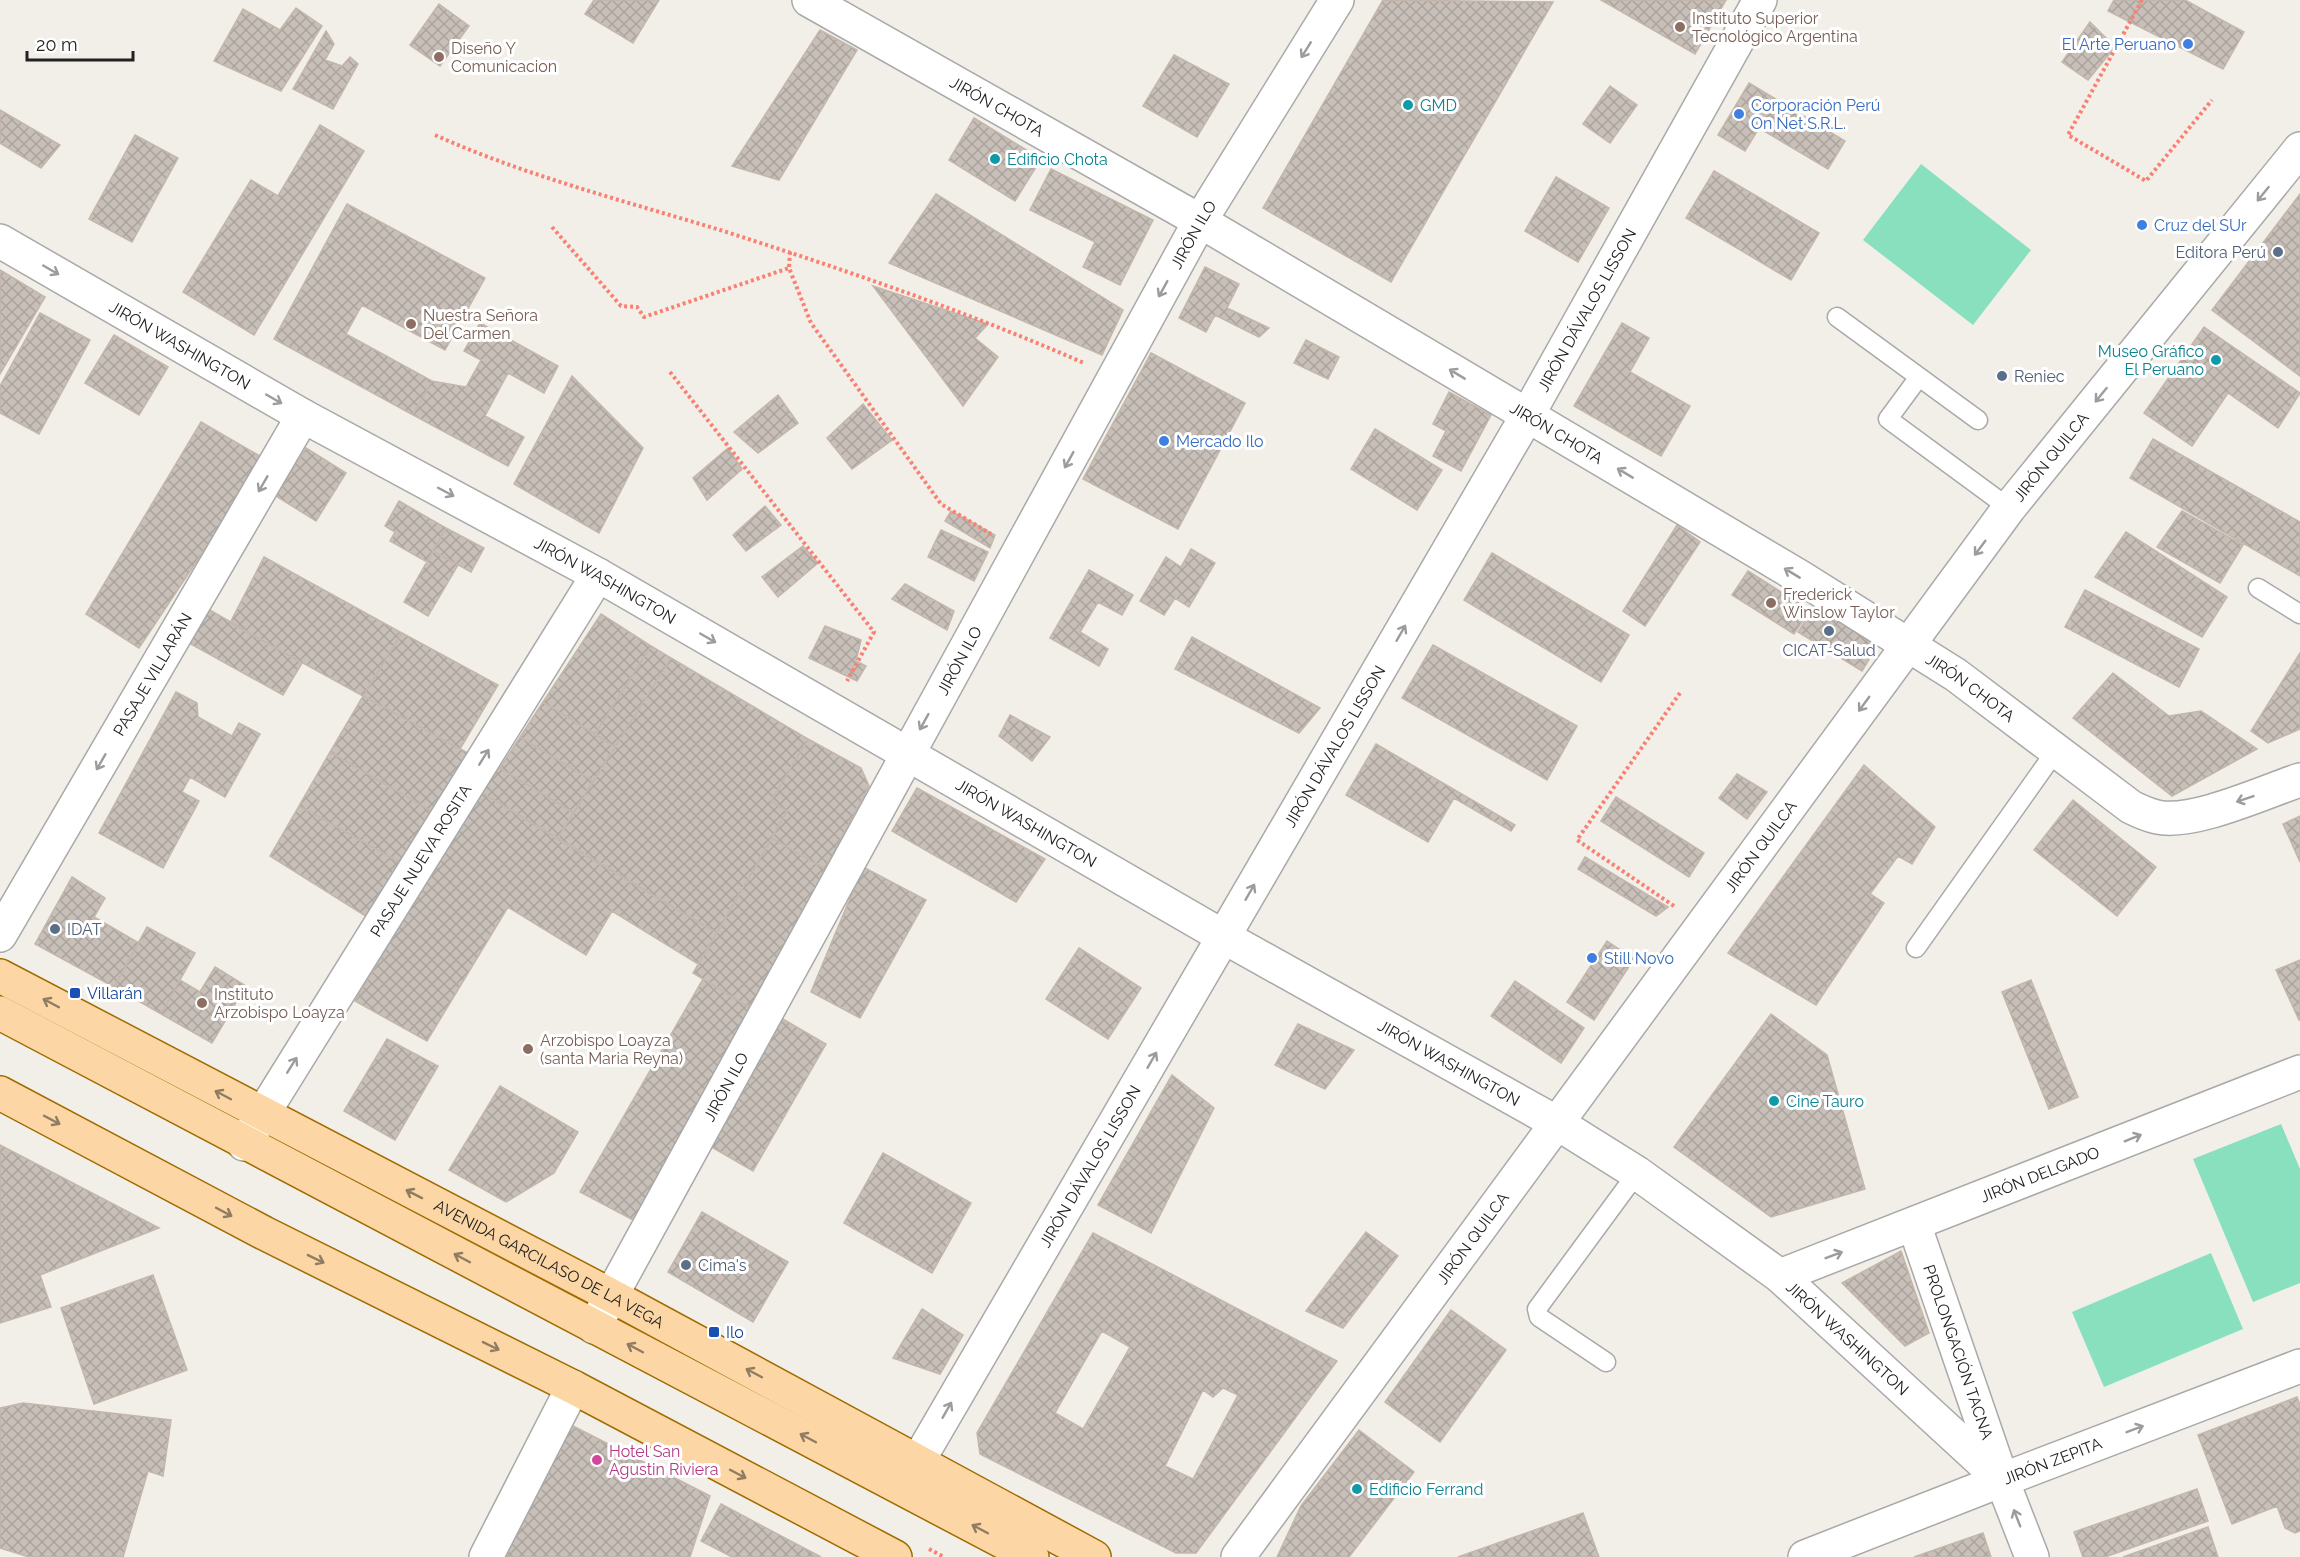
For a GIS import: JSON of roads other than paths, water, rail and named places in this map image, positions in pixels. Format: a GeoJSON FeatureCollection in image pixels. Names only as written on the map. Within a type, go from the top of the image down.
{"type":"FeatureCollection","features":[{"type":"Feature","properties":{"kind":"main road","name":"AVENIDA GARCILASO DE LA VEGA"},"geometry":{"type":"LineString","coordinates":[[0,976],[261,1115],[612,1296],[910,1474],[1032,1557]]}},
{"type":"Feature","properties":{"kind":"main road","name":"AVENIDA GARCILASO DE LA VEGA"},"geometry":{"type":"LineString","coordinates":[[0,1013],[594,1327],[1094,1557]]}},
{"type":"Feature","properties":{"kind":"main road"},"geometry":{"type":"LineString","coordinates":[[0,1093],[264,1233],[573,1387],[895,1557]]}},
{"type":"Feature","properties":{"kind":"street","name":"JIRÓN CHOTA"},"geometry":{"type":"LineString","coordinates":[[809,0],[1200,221],[1800,577],[1956,675],[2055,752],[2131,807],[2157,818],[2180,818],[2204,813],[2300,780]]}},
{"type":"Feature","properties":{"kind":"street","name":"JIRÓN ILO"},"geometry":{"type":"LineString","coordinates":[[594,1327],[1200,221],[1337,0]]}},
{"type":"Feature","properties":{"kind":"street","name":"JIRÓN DÁVALOS LISSON"},"geometry":{"type":"LineString","coordinates":[[910,1474],[1527,416],[1760,0]]}},
{"type":"Feature","properties":{"kind":"street","name":"JIRÓN QUILCA"},"geometry":{"type":"LineString","coordinates":[[1238,1557],[2009,508],[2300,149]]}},
{"type":"Feature","properties":{"kind":"street","name":"JIRÓN WASHINGTON"},"geometry":{"type":"LineString","coordinates":[[0,241],[303,416],[598,575],[1224,937],[1557,1123],[1637,1173],[1780,1276],[2002,1480]]}},
{"type":"Feature","properties":{"kind":"street","name":"PASAJE VILLARÁN"},"geometry":{"type":"LineString","coordinates":[[0,934],[303,416]]}},
{"type":"Feature","properties":{"kind":"street","name":"PASAJE NUEVA ROSITA"},"geometry":{"type":"LineString","coordinates":[[244,1144],[598,575]]}},
{"type":"Feature","properties":{"kind":"street","name":"JIRÓN DELGADO"},"geometry":{"type":"LineString","coordinates":[[1780,1276],[2300,1072]]}},
{"type":"Feature","properties":{"kind":"street","name":"PROLONGACIÓN TACNA"},"geometry":{"type":"LineString","coordinates":[[1914,1224],[2002,1480],[2031,1557]]}},
{"type":"Feature","properties":{"kind":"street","name":"JIRÓN ZEPITA"},"geometry":{"type":"LineString","coordinates":[[1805,1557],[2300,1366]]}},
{"type":"Feature","properties":{"kind":"street"},"geometry":{"type":"LineString","coordinates":[[486,1557],[573,1387]]}},
{"type":"Feature","properties":{"kind":"lane"},"geometry":{"type":"LineString","coordinates":[[1837,317],[1978,420]]}},
{"type":"Feature","properties":{"kind":"lane"},"geometry":{"type":"LineString","coordinates":[[1919,377],[1888,419],[2009,508]]}},
{"type":"Feature","properties":{"kind":"lane"},"geometry":{"type":"LineString","coordinates":[[2258,588],[2300,614]]}},
{"type":"Feature","properties":{"kind":"lane"},"geometry":{"type":"LineString","coordinates":[[1916,948],[2055,752]]}},
{"type":"Feature","properties":{"kind":"lane"},"geometry":{"type":"LineString","coordinates":[[1606,1362],[1539,1317],[1537,1309],[1637,1173]]}},
{"type":"Feature","properties":{"kind":"place","name":"Instituto Superior Tecnológico Argentina"},"geometry":{"type":"Point","coordinates":[1680,27]}},
{"type":"Feature","properties":{"kind":"place","name":"El Arte Peruano"},"geometry":{"type":"Point","coordinates":[2188,44]}},
{"type":"Feature","properties":{"kind":"place","name":"Diseño Y Comunicacion"},"geometry":{"type":"Point","coordinates":[439,57]}},
{"type":"Feature","properties":{"kind":"place","name":"GMD"},"geometry":{"type":"Point","coordinates":[1408,105]}},
{"type":"Feature","properties":{"kind":"place","name":"Corporación Perú On Net S.R.L."},"geometry":{"type":"Point","coordinates":[1739,114]}},
{"type":"Feature","properties":{"kind":"place","name":"Edificio Chota"},"geometry":{"type":"Point","coordinates":[995,159]}},
{"type":"Feature","properties":{"kind":"place","name":"Cruz del SUr"},"geometry":{"type":"Point","coordinates":[2142,225]}},
{"type":"Feature","properties":{"kind":"place","name":"Editora Perú"},"geometry":{"type":"Point","coordinates":[2278,252]}},
{"type":"Feature","properties":{"kind":"place","name":"Nuestra Señora Del Carmen"},"geometry":{"type":"Point","coordinates":[411,324]}},
{"type":"Feature","properties":{"kind":"place","name":"Museo Gráfico El Peruano"},"geometry":{"type":"Point","coordinates":[2216,360]}},
{"type":"Feature","properties":{"kind":"place","name":"Reniec"},"geometry":{"type":"Point","coordinates":[2002,376]}},
{"type":"Feature","properties":{"kind":"place","name":"Mercado Ilo"},"geometry":{"type":"Point","coordinates":[1164,441]}},
{"type":"Feature","properties":{"kind":"place","name":"Frederick Winslow Taylor"},"geometry":{"type":"Point","coordinates":[1771,603]}},
{"type":"Feature","properties":{"kind":"place","name":"CICAT-Salud"},"geometry":{"type":"Point","coordinates":[1829,631]}},
{"type":"Feature","properties":{"kind":"place","name":"IDAT"},"geometry":{"type":"Point","coordinates":[55,929]}},
{"type":"Feature","properties":{"kind":"place","name":"Still Novo"},"geometry":{"type":"Point","coordinates":[1592,958]}},
{"type":"Feature","properties":{"kind":"place","name":"Villarán"},"geometry":{"type":"Point","coordinates":[75,993]}},
{"type":"Feature","properties":{"kind":"place","name":"Instituto Arzobispo Loayza"},"geometry":{"type":"Point","coordinates":[202,1003]}},
{"type":"Feature","properties":{"kind":"place","name":"Arzobispo Loayza (santa Maria Reyna)"},"geometry":{"type":"Point","coordinates":[528,1049]}},
{"type":"Feature","properties":{"kind":"place","name":"Cine Tauro"},"geometry":{"type":"Point","coordinates":[1774,1101]}},
{"type":"Feature","properties":{"kind":"place","name":"Cima's"},"geometry":{"type":"Point","coordinates":[686,1265]}},
{"type":"Feature","properties":{"kind":"place","name":"Ilo"},"geometry":{"type":"Point","coordinates":[714,1332]}},
{"type":"Feature","properties":{"kind":"place","name":"Hotel San Agustin Riviera"},"geometry":{"type":"Point","coordinates":[597,1460]}},
{"type":"Feature","properties":{"kind":"place","name":"Edificio Ferrand"},"geometry":{"type":"Point","coordinates":[1357,1489]}}]}
